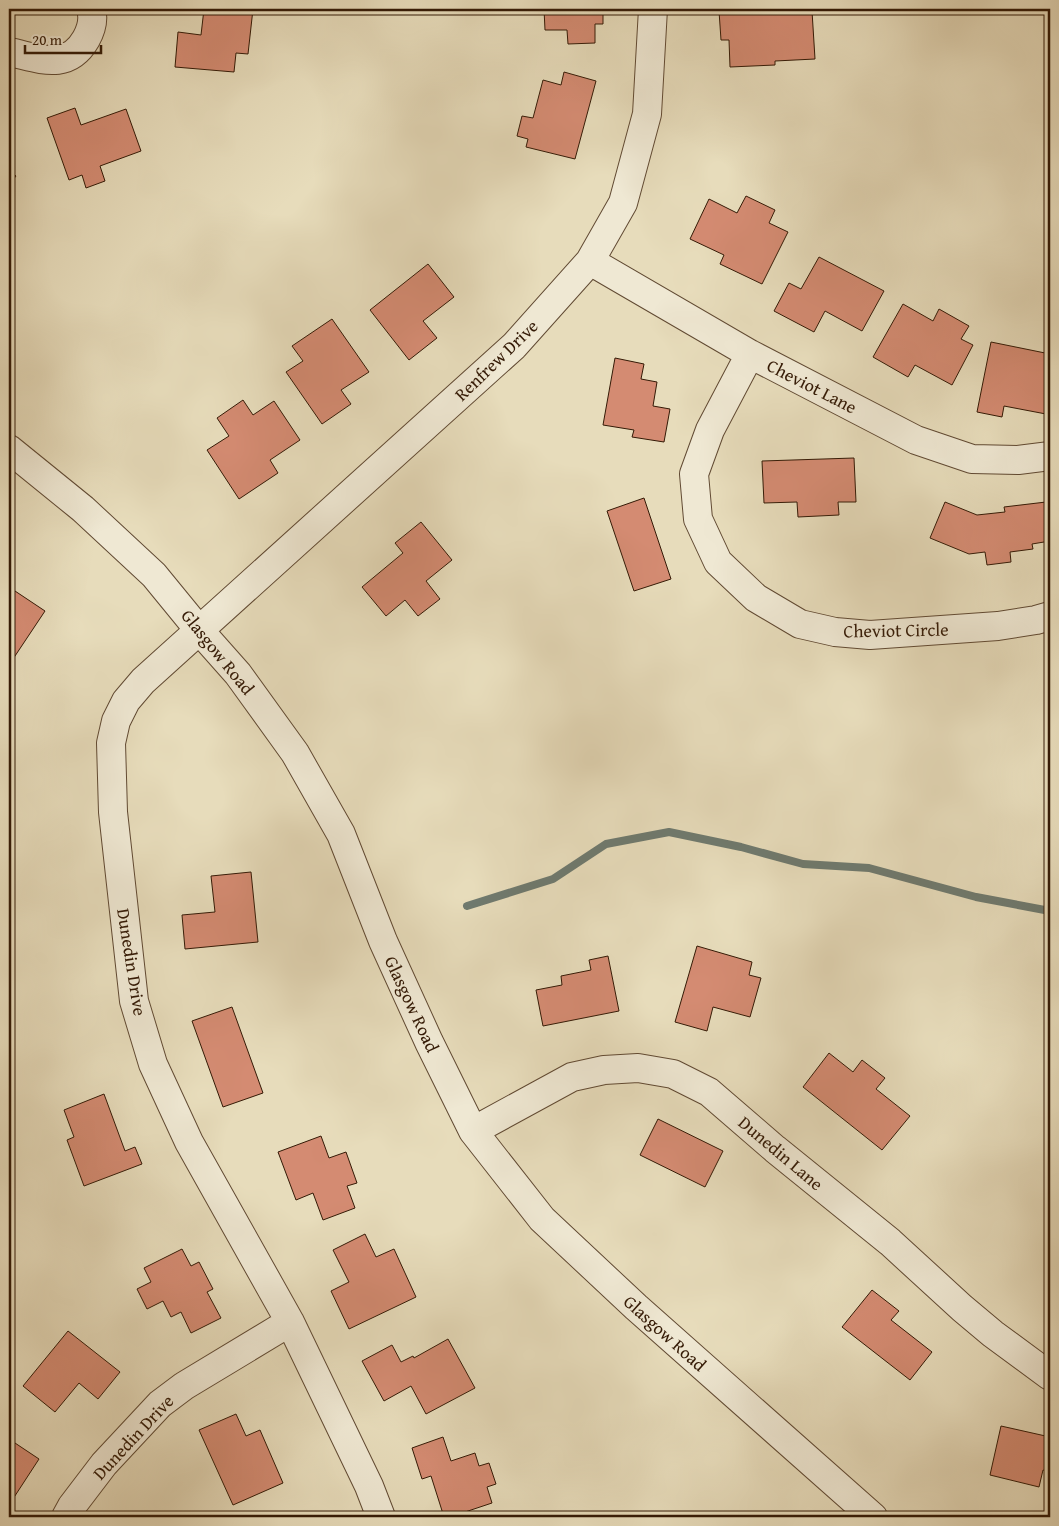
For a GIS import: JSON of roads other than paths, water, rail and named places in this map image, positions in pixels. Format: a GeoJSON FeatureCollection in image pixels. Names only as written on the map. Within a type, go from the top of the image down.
{"type":"FeatureCollection","features":[{"type":"Feature","properties":{"kind":"street"},"geometry":{"type":"LineString","coordinates":[[9,52],[45,61],[65,59],[81,48],[89,34],[93,16],[90,9]]}},
{"type":"Feature","properties":{"kind":"street","name":"Renfrew Drive"},"geometry":{"type":"LineString","coordinates":[[199,630],[514,346],[590,261],[623,203],[647,114],[653,9]]}},
{"type":"Feature","properties":{"kind":"street","name":"Cheviot Lane"},"geometry":{"type":"LineString","coordinates":[[590,261],[750,354],[916,440],[972,459],[1018,460],[1050,456]]}},
{"type":"Feature","properties":{"kind":"street","name":"Cheviot Circle"},"geometry":{"type":"LineString","coordinates":[[750,354],[710,430],[694,474],[698,520],[718,562],[756,598],[800,624],[835,632],[870,635],[998,626],[1050,616]]}},
{"type":"Feature","properties":{"kind":"street","name":"Glasgow Road"},"geometry":{"type":"LineString","coordinates":[[9,449],[83,509],[154,575],[238,674],[294,753],[341,834],[391,958],[429,1042],[473,1131],[542,1219],[636,1307],[873,1517]]}},
{"type":"Feature","properties":{"kind":"street","name":"Dunedin Drive"},"geometry":{"type":"LineString","coordinates":[[199,630],[143,681],[126,701],[116,721],[112,743],[113,812],[134,1001],[153,1064],[188,1142],[290,1322],[369,1486],[381,1517]]}},
{"type":"Feature","properties":{"kind":"street","name":"Dunedin Lane"},"geometry":{"type":"LineString","coordinates":[[473,1131],[572,1077],[604,1070],[638,1068],[673,1074],[708,1092],[890,1242],[993,1334],[1050,1376]]}},
{"type":"Feature","properties":{"kind":"street","name":"Dunedin Drive"},"geometry":{"type":"LineString","coordinates":[[66,1517],[72,1506],[104,1464],[160,1404],[184,1386],[290,1322]]}},
{"type":"Feature","properties":{"kind":"waterway"},"geometry":{"type":"LineString","coordinates":[[467,906],[553,879],[606,844],[669,832],[741,847],[803,864],[869,868],[976,897],[1050,911]]}}]}
